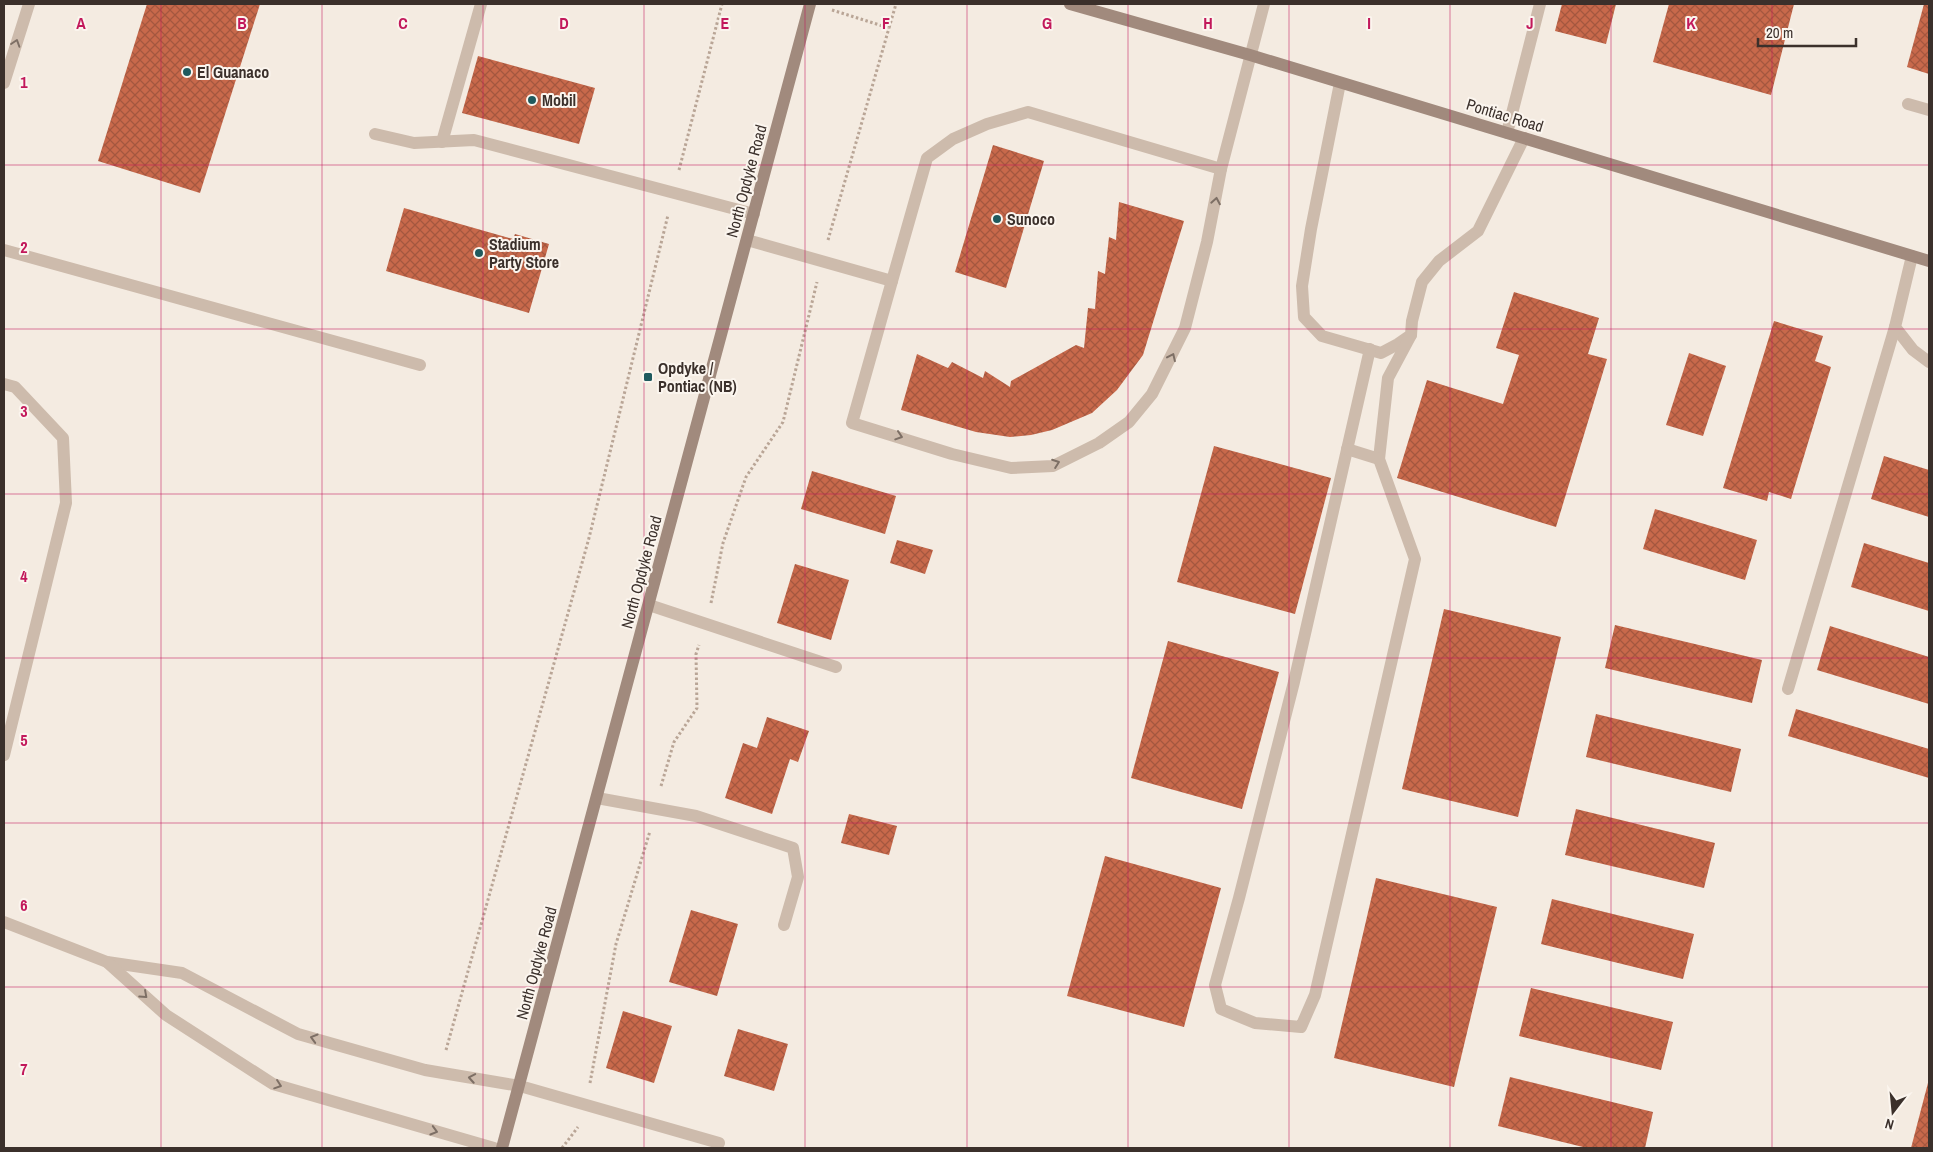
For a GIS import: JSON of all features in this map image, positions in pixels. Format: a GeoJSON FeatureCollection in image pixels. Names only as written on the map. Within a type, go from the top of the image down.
{"type":"FeatureCollection","features":[{"type":"Feature","properties":{"kind":"main road","name":"North Opdyke Road"},"geometry":{"type":"LineString","coordinates":[[502,1148],[810,4]]}},
{"type":"Feature","properties":{"kind":"main road","name":"Pontiac Road"},"geometry":{"type":"LineString","coordinates":[[1070,4],[1250,55],[1929,262]]}},
{"type":"Feature","properties":{"kind":"lane"},"geometry":{"type":"LineString","coordinates":[[4,83],[29,4]]}},
{"type":"Feature","properties":{"kind":"lane"},"geometry":{"type":"LineString","coordinates":[[442,142],[481,4]]}},
{"type":"Feature","properties":{"kind":"lane"},"geometry":{"type":"LineString","coordinates":[[1221,169],[1028,112],[986,124],[953,139],[927,158],[852,423],[952,454],[1011,468],[1052,466],[1099,443],[1129,422],[1152,394],[1185,328],[1207,242],[1221,169],[1264,4]]}},
{"type":"Feature","properties":{"kind":"lane"},"geometry":{"type":"LineString","coordinates":[[1506,133],[1540,4]]}},
{"type":"Feature","properties":{"kind":"lane"},"geometry":{"type":"LineString","coordinates":[[1340,83],[1311,229],[1302,286],[1304,317],[1322,336],[1381,352],[1411,335]]}},
{"type":"Feature","properties":{"kind":"lane"},"geometry":{"type":"LineString","coordinates":[[1908,104],[1929,110]]}},
{"type":"Feature","properties":{"kind":"lane"},"geometry":{"type":"LineString","coordinates":[[375,134],[414,143],[474,140],[754,214]]}},
{"type":"Feature","properties":{"kind":"lane"},"geometry":{"type":"LineString","coordinates":[[1370,350],[1294,682],[1215,985],[1221,1009],[1255,1023],[1301,1027],[1315,996],[1415,559],[1379,459],[1388,378],[1411,335],[1412,321],[1422,282],[1439,261],[1478,231],[1524,138]]}},
{"type":"Feature","properties":{"kind":"lane"},"geometry":{"type":"LineString","coordinates":[[747,240],[892,281]]}},
{"type":"Feature","properties":{"kind":"lane"},"geometry":{"type":"LineString","coordinates":[[4,250],[420,365]]}},
{"type":"Feature","properties":{"kind":"lane"},"geometry":{"type":"LineString","coordinates":[[1788,689],[1895,327],[1912,256]]}},
{"type":"Feature","properties":{"kind":"lane"},"geometry":{"type":"LineString","coordinates":[[1895,327],[1913,350],[1929,362]]}},
{"type":"Feature","properties":{"kind":"lane"},"geometry":{"type":"LineString","coordinates":[[4,384],[14,387],[63,438],[66,503],[4,755]]}},
{"type":"Feature","properties":{"kind":"lane"},"geometry":{"type":"LineString","coordinates":[[1347,449],[1379,459]]}},
{"type":"Feature","properties":{"kind":"lane"},"geometry":{"type":"LineString","coordinates":[[649,606],[836,667]]}},
{"type":"Feature","properties":{"kind":"lane"},"geometry":{"type":"LineString","coordinates":[[597,798],[696,816],[793,848],[798,877],[784,925]]}},
{"type":"Feature","properties":{"kind":"lane"},"geometry":{"type":"LineString","coordinates":[[4,922],[108,962],[182,973],[298,1034],[425,1070],[520,1086],[719,1143]]}},
{"type":"Feature","properties":{"kind":"lane"},"geometry":{"type":"LineString","coordinates":[[108,962],[166,1015],[273,1084],[494,1148]]}},
{"type":"Feature","properties":{"kind":"path"},"geometry":{"type":"LineString","coordinates":[[440,1072],[589,538],[673,192],[722,4]]}},
{"type":"Feature","properties":{"kind":"path"},"geometry":{"type":"LineString","coordinates":[[562,1148],[576,1130],[587,1105],[597,1039],[616,944],[647,844],[674,742],[696,708],[696,654],[707,624],[723,543],[746,477],[784,422],[822,262],[896,4]]}},
{"type":"Feature","properties":{"kind":"path"},"geometry":{"type":"LineString","coordinates":[[829,9],[889,28]]}},
{"type":"Feature","properties":{"kind":"building"},"geometry":{"type":"Polygon","coordinates":[[[147,4],[260,4],[200,193],[98,161],[147,4]]]}},
{"type":"Feature","properties":{"kind":"building"},"geometry":{"type":"Polygon","coordinates":[[[1562,4],[1616,4],[1606,44],[1555,31],[1562,4]]]}},
{"type":"Feature","properties":{"kind":"building"},"geometry":{"type":"Polygon","coordinates":[[[1669,4],[1794,4],[1771,95],[1653,62],[1669,4]]]}},
{"type":"Feature","properties":{"kind":"building"},"geometry":{"type":"Polygon","coordinates":[[[1924,4],[1929,4],[1929,74],[1907,67],[1924,4]]]}},
{"type":"Feature","properties":{"kind":"building"},"geometry":{"type":"Polygon","coordinates":[[[478,56],[595,88],[579,144],[462,113],[478,56]]]}},
{"type":"Feature","properties":{"kind":"building"},"geometry":{"type":"Polygon","coordinates":[[[993,145],[1044,161],[1006,288],[955,272],[993,145]]]}},
{"type":"Feature","properties":{"kind":"building"},"geometry":{"type":"Polygon","coordinates":[[[1119,202],[1184,221],[1143,355],[1117,390],[1092,413],[1052,430],[1010,437],[976,432],[901,410],[917,354],[948,368],[952,362],[983,378],[985,371],[1010,387],[1011,381],[1076,345],[1084,348],[1088,308],[1095,309],[1098,271],[1105,274],[1109,237],[1116,240],[1119,202]]]}},
{"type":"Feature","properties":{"kind":"building"},"geometry":{"type":"Polygon","coordinates":[[[404,208],[513,239],[515,234],[549,244],[529,313],[386,271],[404,208]]]}},
{"type":"Feature","properties":{"kind":"building"},"geometry":{"type":"Polygon","coordinates":[[[1514,292],[1599,318],[1588,354],[1607,359],[1556,527],[1397,478],[1427,380],[1503,404],[1519,355],[1496,348],[1514,292]]]}},
{"type":"Feature","properties":{"kind":"building"},"geometry":{"type":"Polygon","coordinates":[[[1774,321],[1823,336],[1815,361],[1831,367],[1791,499],[1769,492],[1767,501],[1723,488],[1774,321]]]}},
{"type":"Feature","properties":{"kind":"building"},"geometry":{"type":"Polygon","coordinates":[[[1689,353],[1726,366],[1703,436],[1666,425],[1689,353]]]}},
{"type":"Feature","properties":{"kind":"building"},"geometry":{"type":"Polygon","coordinates":[[[1214,446],[1331,478],[1295,614],[1177,582],[1214,446]]]}},
{"type":"Feature","properties":{"kind":"building"},"geometry":{"type":"Polygon","coordinates":[[[1884,456],[1929,470],[1929,517],[1871,499],[1884,456]]]}},
{"type":"Feature","properties":{"kind":"building"},"geometry":{"type":"Polygon","coordinates":[[[812,471],[896,496],[885,534],[801,509],[812,471]]]}},
{"type":"Feature","properties":{"kind":"building"},"geometry":{"type":"Polygon","coordinates":[[[1655,509],[1757,540],[1745,580],[1643,549],[1655,509]]]}},
{"type":"Feature","properties":{"kind":"building"},"geometry":{"type":"Polygon","coordinates":[[[897,540],[933,550],[925,574],[890,563],[897,540]]]}},
{"type":"Feature","properties":{"kind":"building"},"geometry":{"type":"Polygon","coordinates":[[[1864,543],[1929,563],[1929,611],[1851,587],[1864,543]]]}},
{"type":"Feature","properties":{"kind":"building"},"geometry":{"type":"Polygon","coordinates":[[[795,564],[849,580],[831,640],[777,623],[795,564]]]}},
{"type":"Feature","properties":{"kind":"building"},"geometry":{"type":"Polygon","coordinates":[[[1444,609],[1561,637],[1518,817],[1402,789],[1444,609]]]}},
{"type":"Feature","properties":{"kind":"building"},"geometry":{"type":"Polygon","coordinates":[[[1615,625],[1762,660],[1752,703],[1605,668],[1615,625]]]}},
{"type":"Feature","properties":{"kind":"building"},"geometry":{"type":"Polygon","coordinates":[[[1830,626],[1929,657],[1929,704],[1817,670],[1830,626]]]}},
{"type":"Feature","properties":{"kind":"building"},"geometry":{"type":"Polygon","coordinates":[[[1168,641],[1279,672],[1242,809],[1131,778],[1168,641]]]}},
{"type":"Feature","properties":{"kind":"building"},"geometry":{"type":"Polygon","coordinates":[[[1796,709],[1929,749],[1929,778],[1788,736],[1796,709]]]}},
{"type":"Feature","properties":{"kind":"building"},"geometry":{"type":"Polygon","coordinates":[[[1596,714],[1741,749],[1731,792],[1586,757],[1596,714]]]}},
{"type":"Feature","properties":{"kind":"building"},"geometry":{"type":"Polygon","coordinates":[[[767,717],[809,731],[798,762],[790,759],[772,814],[725,798],[743,743],[757,748],[767,717]]]}},
{"type":"Feature","properties":{"kind":"building"},"geometry":{"type":"Polygon","coordinates":[[[1576,809],[1715,843],[1704,888],[1565,855],[1576,809]]]}},
{"type":"Feature","properties":{"kind":"building"},"geometry":{"type":"Polygon","coordinates":[[[849,814],[897,826],[889,855],[841,843],[849,814]]]}},
{"type":"Feature","properties":{"kind":"building"},"geometry":{"type":"Polygon","coordinates":[[[1105,856],[1221,888],[1184,1027],[1067,996],[1105,856]]]}},
{"type":"Feature","properties":{"kind":"building"},"geometry":{"type":"Polygon","coordinates":[[[1376,878],[1497,907],[1454,1087],[1334,1058],[1376,878]]]}},
{"type":"Feature","properties":{"kind":"building"},"geometry":{"type":"Polygon","coordinates":[[[1552,899],[1694,934],[1683,979],[1541,944],[1552,899]]]}},
{"type":"Feature","properties":{"kind":"building"},"geometry":{"type":"Polygon","coordinates":[[[691,910],[738,924],[717,996],[669,982],[691,910]]]}},
{"type":"Feature","properties":{"kind":"building"},"geometry":{"type":"Polygon","coordinates":[[[1531,988],[1673,1022],[1661,1070],[1519,1036],[1531,988]]]}},
{"type":"Feature","properties":{"kind":"building"},"geometry":{"type":"Polygon","coordinates":[[[623,1011],[672,1026],[654,1083],[606,1068],[623,1011]]]}},
{"type":"Feature","properties":{"kind":"building"},"geometry":{"type":"Polygon","coordinates":[[[738,1029],[788,1044],[774,1091],[724,1076],[738,1029]]]}},
{"type":"Feature","properties":{"kind":"building"},"geometry":{"type":"Polygon","coordinates":[[[1510,1077],[1653,1112],[1645,1148],[1587,1148],[1498,1126],[1510,1077]]]}},
{"type":"Feature","properties":{"kind":"building"},"geometry":{"type":"Polygon","coordinates":[[[1929,1079],[1929,1148],[1911,1148],[1929,1079]]]}},
{"type":"Feature","properties":{"kind":"place","name":"El Guanaco"},"geometry":{"type":"Point","coordinates":[187,72]}},
{"type":"Feature","properties":{"kind":"place","name":"Mobil"},"geometry":{"type":"Point","coordinates":[532,100]}},
{"type":"Feature","properties":{"kind":"place","name":"Sunoco"},"geometry":{"type":"Point","coordinates":[997,219]}},
{"type":"Feature","properties":{"kind":"place","name":"Stadium Party Store"},"geometry":{"type":"Point","coordinates":[479,253]}},
{"type":"Feature","properties":{"kind":"place","name":"Opdyke / Pontiac (NB)"},"geometry":{"type":"Point","coordinates":[648,377]}}]}
